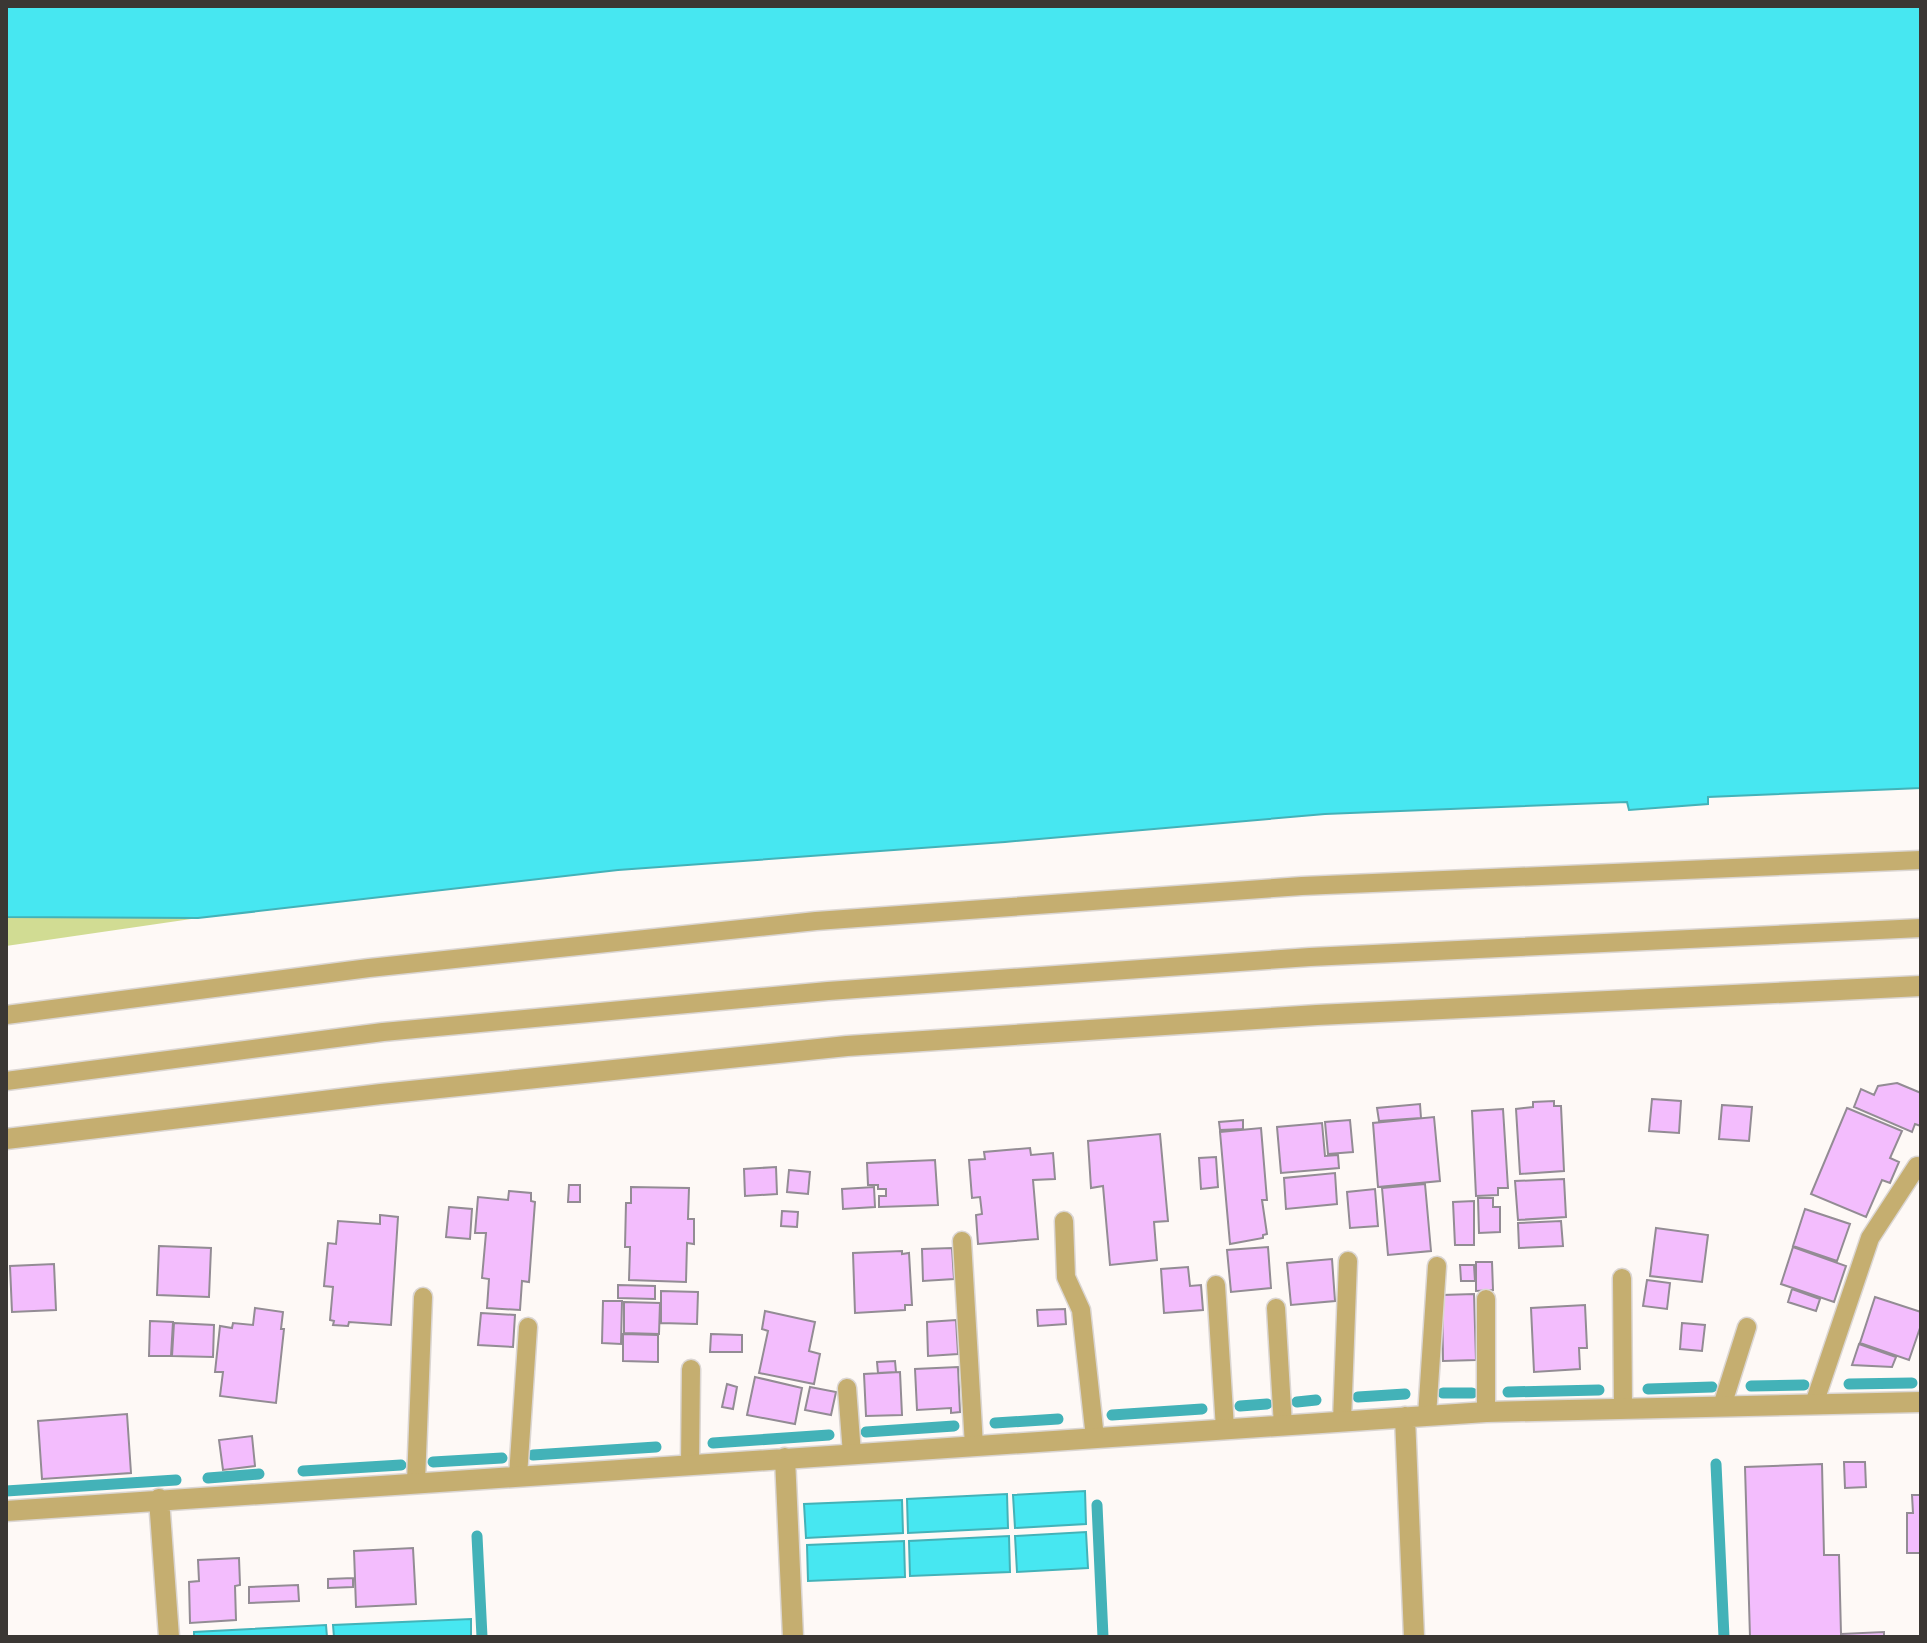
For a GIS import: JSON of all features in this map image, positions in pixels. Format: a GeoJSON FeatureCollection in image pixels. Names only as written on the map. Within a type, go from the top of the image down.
{"type":"FeatureCollection","features":[{"type":"Feature","properties":{"kind":"street"},"geometry":{"type":"LineString","coordinates":[[6,1139],[381,1094],[847,1046],[1317,1015],[1921,986]]}},
{"type":"Feature","properties":{"kind":"street"},"geometry":{"type":"LineString","coordinates":[[6,1511],[1486,1412],[1921,1402]]}},
{"type":"Feature","properties":{"kind":"street"},"geometry":{"type":"LineString","coordinates":[[1405,1417],[1414,1637]]}},
{"type":"Feature","properties":{"kind":"street"},"geometry":{"type":"LineString","coordinates":[[785,1458],[793,1637]]}},
{"type":"Feature","properties":{"kind":"street"},"geometry":{"type":"LineString","coordinates":[[159,1499],[169,1637]]}},
{"type":"Feature","properties":{"kind":"lane"},"geometry":{"type":"LineString","coordinates":[[6,1015],[369,968],[816,921],[1302,886],[1921,860]]}},
{"type":"Feature","properties":{"kind":"lane"},"geometry":{"type":"LineString","coordinates":[[6,1081],[383,1032],[828,991],[1310,957],[1921,928]]}},
{"type":"Feature","properties":{"kind":"lane"},"geometry":{"type":"LineString","coordinates":[[1814,1404],[1870,1238],[1917,1166]]}},
{"type":"Feature","properties":{"kind":"lane"},"geometry":{"type":"LineString","coordinates":[[1064,1221],[1066,1277],[1081,1310],[1095,1438]]}},
{"type":"Feature","properties":{"kind":"lane"},"geometry":{"type":"LineString","coordinates":[[962,1241],[974,1446]]}},
{"type":"Feature","properties":{"kind":"lane"},"geometry":{"type":"LineString","coordinates":[[1342,1421],[1348,1261]]}},
{"type":"Feature","properties":{"kind":"lane"},"geometry":{"type":"LineString","coordinates":[[1427,1416],[1437,1266]]}},
{"type":"Feature","properties":{"kind":"lane"},"geometry":{"type":"LineString","coordinates":[[1622,1278],[1623,1409]]}},
{"type":"Feature","properties":{"kind":"lane"},"geometry":{"type":"LineString","coordinates":[[1216,1285],[1225,1429]]}},
{"type":"Feature","properties":{"kind":"lane"},"geometry":{"type":"LineString","coordinates":[[416,1482],[423,1297]]}},
{"type":"Feature","properties":{"kind":"lane"},"geometry":{"type":"LineString","coordinates":[[1486,1299],[1486,1412]]}},
{"type":"Feature","properties":{"kind":"lane"},"geometry":{"type":"LineString","coordinates":[[1276,1308],[1283,1426]]}},
{"type":"Feature","properties":{"kind":"lane"},"geometry":{"type":"LineString","coordinates":[[518,1476],[528,1327]]}},
{"type":"Feature","properties":{"kind":"lane"},"geometry":{"type":"LineString","coordinates":[[1722,1406],[1747,1327]]}},
{"type":"Feature","properties":{"kind":"lane"},"geometry":{"type":"LineString","coordinates":[[690,1465],[691,1369]]}},
{"type":"Feature","properties":{"kind":"lane"},"geometry":{"type":"LineString","coordinates":[[847,1388],[852,1454]]}},
{"type":"Feature","properties":{"kind":"green space"},"geometry":{"type":"Polygon","coordinates":[[[6,917],[198,918],[6,946],[6,917]]]}},
{"type":"Feature","properties":{"kind":"water"},"geometry":{"type":"Polygon","coordinates":[[[6,6],[1921,6],[1921,788],[1708,797],[1708,804],[1629,810],[1627,802],[1325,814],[1005,842],[618,870],[198,918],[6,917],[6,6]]]}},
{"type":"Feature","properties":{"kind":"water"},"geometry":{"type":"Polygon","coordinates":[[[1085,1491],[1086,1524],[1015,1528],[1013,1495],[1085,1491]]]}},
{"type":"Feature","properties":{"kind":"water"},"geometry":{"type":"Polygon","coordinates":[[[1007,1494],[1008,1528],[908,1533],[907,1499],[1007,1494]]]}},
{"type":"Feature","properties":{"kind":"water"},"geometry":{"type":"Polygon","coordinates":[[[902,1500],[903,1533],[806,1538],[804,1504],[902,1500]]]}},
{"type":"Feature","properties":{"kind":"water"},"geometry":{"type":"Polygon","coordinates":[[[1086,1532],[1088,1568],[1017,1572],[1015,1536],[1086,1532]]]}},
{"type":"Feature","properties":{"kind":"water"},"geometry":{"type":"Polygon","coordinates":[[[1009,1536],[1010,1572],[910,1576],[909,1541],[1009,1536]]]}},
{"type":"Feature","properties":{"kind":"water"},"geometry":{"type":"Polygon","coordinates":[[[904,1541],[905,1577],[808,1581],[807,1545],[904,1541]]]}},
{"type":"Feature","properties":{"kind":"water"},"geometry":{"type":"Polygon","coordinates":[[[471,1619],[471,1637],[334,1637],[333,1625],[471,1619]]]}},
{"type":"Feature","properties":{"kind":"water"},"geometry":{"type":"Polygon","coordinates":[[[326,1625],[327,1637],[194,1637],[194,1632],[326,1625]]]}},
{"type":"Feature","properties":{"kind":"building"},"geometry":{"type":"Polygon","coordinates":[[[1897,1083],[1921,1093],[1921,1126],[1915,1124],[1912,1132],[1854,1107],[1861,1089],[1874,1095],[1878,1086],[1897,1083]]]}},
{"type":"Feature","properties":{"kind":"building"},"geometry":{"type":"Polygon","coordinates":[[[1652,1099],[1681,1101],[1679,1133],[1649,1131],[1652,1099]]]}},
{"type":"Feature","properties":{"kind":"building"},"geometry":{"type":"Polygon","coordinates":[[[1554,1101],[1554,1106],[1561,1106],[1564,1171],[1520,1174],[1516,1109],[1533,1107],[1533,1102],[1554,1101]]]}},
{"type":"Feature","properties":{"kind":"building"},"geometry":{"type":"Polygon","coordinates":[[[1420,1104],[1421,1118],[1379,1121],[1377,1108],[1420,1104]]]}},
{"type":"Feature","properties":{"kind":"building"},"geometry":{"type":"Polygon","coordinates":[[[1722,1105],[1752,1107],[1749,1141],[1719,1139],[1722,1105]]]}},
{"type":"Feature","properties":{"kind":"building"},"geometry":{"type":"Polygon","coordinates":[[[1847,1108],[1902,1131],[1890,1158],[1899,1162],[1890,1183],[1882,1180],[1866,1217],[1811,1194],[1847,1108]]]}},
{"type":"Feature","properties":{"kind":"building"},"geometry":{"type":"Polygon","coordinates":[[[1503,1109],[1508,1188],[1498,1188],[1498,1195],[1476,1196],[1472,1111],[1503,1109]]]}},
{"type":"Feature","properties":{"kind":"building"},"geometry":{"type":"Polygon","coordinates":[[[1434,1117],[1440,1181],[1378,1187],[1373,1123],[1434,1117]]]}},
{"type":"Feature","properties":{"kind":"building"},"geometry":{"type":"Polygon","coordinates":[[[1243,1120],[1243,1129],[1220,1130],[1219,1122],[1243,1120]]]}},
{"type":"Feature","properties":{"kind":"building"},"geometry":{"type":"Polygon","coordinates":[[[1350,1120],[1353,1152],[1328,1154],[1325,1122],[1350,1120]]]}},
{"type":"Feature","properties":{"kind":"building"},"geometry":{"type":"Polygon","coordinates":[[[1322,1123],[1325,1156],[1338,1155],[1339,1168],[1281,1173],[1277,1127],[1322,1123]]]}},
{"type":"Feature","properties":{"kind":"building"},"geometry":{"type":"Polygon","coordinates":[[[1261,1128],[1267,1200],[1262,1200],[1267,1234],[1263,1238],[1230,1244],[1220,1132],[1261,1128]]]}},
{"type":"Feature","properties":{"kind":"building"},"geometry":{"type":"Polygon","coordinates":[[[1160,1134],[1168,1221],[1154,1222],[1157,1260],[1110,1265],[1103,1186],[1091,1188],[1088,1141],[1160,1134]]]}},
{"type":"Feature","properties":{"kind":"building"},"geometry":{"type":"Polygon","coordinates":[[[1030,1148],[1031,1155],[1053,1153],[1055,1179],[1033,1180],[1038,1239],[978,1244],[976,1215],[982,1214],[980,1197],[972,1198],[969,1160],[985,1159],[984,1152],[1030,1148]]]}},
{"type":"Feature","properties":{"kind":"building"},"geometry":{"type":"Polygon","coordinates":[[[1216,1157],[1218,1187],[1201,1189],[1199,1158],[1216,1157]]]}},
{"type":"Feature","properties":{"kind":"building"},"geometry":{"type":"Polygon","coordinates":[[[935,1160],[938,1205],[879,1207],[879,1196],[886,1196],[886,1189],[868,1185],[867,1163],[935,1160]]]}},
{"type":"Feature","properties":{"kind":"building"},"geometry":{"type":"Polygon","coordinates":[[[776,1167],[777,1194],[745,1196],[744,1169],[776,1167]]]}},
{"type":"Feature","properties":{"kind":"building"},"geometry":{"type":"Polygon","coordinates":[[[789,1170],[810,1172],[808,1194],[787,1192],[789,1170]]]}},
{"type":"Feature","properties":{"kind":"building"},"geometry":{"type":"Polygon","coordinates":[[[1335,1173],[1337,1204],[1286,1209],[1284,1178],[1335,1173]]]}},
{"type":"Feature","properties":{"kind":"building"},"geometry":{"type":"Polygon","coordinates":[[[1564,1179],[1566,1217],[1518,1220],[1515,1181],[1564,1179]]]}},
{"type":"Feature","properties":{"kind":"building"},"geometry":{"type":"Polygon","coordinates":[[[1425,1184],[1431,1251],[1388,1255],[1382,1188],[1425,1184]]]}},
{"type":"Feature","properties":{"kind":"building"},"geometry":{"type":"Polygon","coordinates":[[[569,1185],[580,1185],[580,1202],[568,1202],[569,1185]]]}},
{"type":"Feature","properties":{"kind":"building"},"geometry":{"type":"Polygon","coordinates":[[[631,1187],[689,1188],[688,1219],[694,1219],[694,1244],[687,1243],[686,1282],[629,1280],[630,1247],[625,1247],[626,1203],[631,1203],[631,1187]]]}},
{"type":"Feature","properties":{"kind":"building"},"geometry":{"type":"Polygon","coordinates":[[[874,1187],[875,1207],[843,1209],[842,1189],[874,1187]]]}},
{"type":"Feature","properties":{"kind":"building"},"geometry":{"type":"Polygon","coordinates":[[[1375,1189],[1378,1226],[1350,1228],[1347,1192],[1375,1189]]]}},
{"type":"Feature","properties":{"kind":"building"},"geometry":{"type":"Polygon","coordinates":[[[509,1191],[531,1193],[531,1201],[535,1202],[529,1282],[522,1281],[520,1310],[487,1308],[489,1279],[482,1278],[486,1233],[475,1233],[478,1197],[508,1200],[509,1191]]]}},
{"type":"Feature","properties":{"kind":"building"},"geometry":{"type":"Polygon","coordinates":[[[1478,1198],[1493,1198],[1493,1207],[1500,1207],[1500,1232],[1479,1233],[1478,1198]]]}},
{"type":"Feature","properties":{"kind":"building"},"geometry":{"type":"Polygon","coordinates":[[[1474,1201],[1474,1245],[1455,1245],[1453,1202],[1474,1201]]]}},
{"type":"Feature","properties":{"kind":"building"},"geometry":{"type":"Polygon","coordinates":[[[449,1207],[472,1209],[470,1239],[446,1237],[449,1207]]]}},
{"type":"Feature","properties":{"kind":"building"},"geometry":{"type":"Polygon","coordinates":[[[1805,1209],[1850,1224],[1837,1261],[1793,1246],[1805,1209]]]}},
{"type":"Feature","properties":{"kind":"building"},"geometry":{"type":"Polygon","coordinates":[[[782,1211],[798,1212],[797,1227],[781,1226],[782,1211]]]}},
{"type":"Feature","properties":{"kind":"building"},"geometry":{"type":"Polygon","coordinates":[[[380,1215],[398,1217],[391,1325],[349,1322],[348,1326],[333,1325],[334,1321],[330,1320],[333,1287],[324,1286],[328,1243],[336,1244],[338,1221],[380,1224],[380,1215]]]}},
{"type":"Feature","properties":{"kind":"building"},"geometry":{"type":"Polygon","coordinates":[[[1561,1221],[1563,1246],[1519,1248],[1518,1223],[1561,1221]]]}},
{"type":"Feature","properties":{"kind":"building"},"geometry":{"type":"Polygon","coordinates":[[[1656,1228],[1708,1235],[1702,1282],[1650,1276],[1656,1228]]]}},
{"type":"Feature","properties":{"kind":"building"},"geometry":{"type":"Polygon","coordinates":[[[159,1246],[211,1248],[209,1297],[157,1295],[159,1246]]]}},
{"type":"Feature","properties":{"kind":"building"},"geometry":{"type":"Polygon","coordinates":[[[1268,1247],[1271,1288],[1231,1292],[1227,1250],[1268,1247]]]}},
{"type":"Feature","properties":{"kind":"building"},"geometry":{"type":"Polygon","coordinates":[[[1793,1247],[1846,1266],[1834,1302],[1781,1284],[1793,1247]]]}},
{"type":"Feature","properties":{"kind":"building"},"geometry":{"type":"Polygon","coordinates":[[[952,1248],[954,1279],[923,1281],[922,1249],[952,1248]]]}},
{"type":"Feature","properties":{"kind":"building"},"geometry":{"type":"Polygon","coordinates":[[[902,1251],[902,1254],[909,1253],[912,1305],[905,1305],[905,1310],[855,1313],[853,1253],[902,1251]]]}},
{"type":"Feature","properties":{"kind":"building"},"geometry":{"type":"Polygon","coordinates":[[[1332,1259],[1335,1301],[1291,1305],[1287,1263],[1332,1259]]]}},
{"type":"Feature","properties":{"kind":"building"},"geometry":{"type":"Polygon","coordinates":[[[1476,1262],[1492,1262],[1493,1290],[1476,1291],[1476,1262]]]}},
{"type":"Feature","properties":{"kind":"building"},"geometry":{"type":"Polygon","coordinates":[[[54,1264],[56,1310],[12,1312],[10,1266],[54,1264]]]}},
{"type":"Feature","properties":{"kind":"building"},"geometry":{"type":"Polygon","coordinates":[[[1460,1265],[1474,1265],[1475,1281],[1461,1281],[1460,1265]]]}},
{"type":"Feature","properties":{"kind":"building"},"geometry":{"type":"Polygon","coordinates":[[[1188,1267],[1190,1286],[1201,1285],[1203,1310],[1164,1313],[1161,1269],[1188,1267]]]}},
{"type":"Feature","properties":{"kind":"building"},"geometry":{"type":"Polygon","coordinates":[[[1647,1280],[1670,1283],[1667,1309],[1643,1306],[1647,1280]]]}},
{"type":"Feature","properties":{"kind":"building"},"geometry":{"type":"Polygon","coordinates":[[[618,1285],[655,1286],[655,1299],[618,1298],[618,1285]]]}},
{"type":"Feature","properties":{"kind":"building"},"geometry":{"type":"Polygon","coordinates":[[[1792,1289],[1820,1299],[1816,1311],[1788,1302],[1792,1289]]]}},
{"type":"Feature","properties":{"kind":"building"},"geometry":{"type":"Polygon","coordinates":[[[661,1291],[698,1292],[697,1324],[661,1323],[661,1291]]]}},
{"type":"Feature","properties":{"kind":"building"},"geometry":{"type":"Polygon","coordinates":[[[1474,1294],[1476,1360],[1443,1361],[1442,1295],[1474,1294]]]}},
{"type":"Feature","properties":{"kind":"building"},"geometry":{"type":"Polygon","coordinates":[[[1875,1297],[1921,1312],[1921,1325],[1909,1360],[1860,1343],[1875,1297]]]}},
{"type":"Feature","properties":{"kind":"building"},"geometry":{"type":"Polygon","coordinates":[[[603,1301],[622,1301],[621,1344],[602,1343],[603,1301]]]}},
{"type":"Feature","properties":{"kind":"building"},"geometry":{"type":"Polygon","coordinates":[[[624,1302],[660,1303],[659,1334],[624,1333],[624,1302]]]}},
{"type":"Feature","properties":{"kind":"building"},"geometry":{"type":"Polygon","coordinates":[[[1585,1305],[1587,1348],[1579,1348],[1580,1369],[1534,1372],[1531,1308],[1585,1305]]]}},
{"type":"Feature","properties":{"kind":"building"},"geometry":{"type":"Polygon","coordinates":[[[255,1308],[283,1312],[276,1403],[220,1396],[223,1372],[215,1372],[220,1326],[232,1328],[233,1323],[253,1325],[255,1308]]]}},
{"type":"Feature","properties":{"kind":"building"},"geometry":{"type":"Polygon","coordinates":[[[1065,1309],[1066,1324],[1038,1326],[1037,1310],[1065,1309]]]}},
{"type":"Feature","properties":{"kind":"building"},"geometry":{"type":"Polygon","coordinates":[[[765,1311],[815,1322],[809,1351],[820,1354],[814,1384],[759,1373],[768,1331],[762,1329],[765,1311]]]}},
{"type":"Feature","properties":{"kind":"building"},"geometry":{"type":"Polygon","coordinates":[[[481,1313],[515,1315],[513,1347],[478,1345],[481,1313]]]}},
{"type":"Feature","properties":{"kind":"building"},"geometry":{"type":"Polygon","coordinates":[[[956,1320],[958,1354],[928,1356],[927,1322],[956,1320]]]}},
{"type":"Feature","properties":{"kind":"building"},"geometry":{"type":"Polygon","coordinates":[[[150,1321],[173,1322],[171,1356],[149,1356],[150,1321]]]}},
{"type":"Feature","properties":{"kind":"building"},"geometry":{"type":"Polygon","coordinates":[[[174,1323],[214,1325],[213,1357],[172,1356],[174,1323]]]}},
{"type":"Feature","properties":{"kind":"building"},"geometry":{"type":"Polygon","coordinates":[[[1682,1323],[1705,1325],[1702,1351],[1680,1349],[1682,1323]]]}},
{"type":"Feature","properties":{"kind":"building"},"geometry":{"type":"Polygon","coordinates":[[[623,1334],[658,1335],[658,1362],[623,1361],[623,1334]]]}},
{"type":"Feature","properties":{"kind":"building"},"geometry":{"type":"Polygon","coordinates":[[[711,1334],[742,1335],[742,1352],[710,1352],[711,1334]]]}},
{"type":"Feature","properties":{"kind":"building"},"geometry":{"type":"Polygon","coordinates":[[[1859,1344],[1896,1357],[1892,1367],[1852,1365],[1859,1344]]]}},
{"type":"Feature","properties":{"kind":"building"},"geometry":{"type":"Polygon","coordinates":[[[895,1361],[896,1372],[878,1373],[877,1362],[895,1361]]]}},
{"type":"Feature","properties":{"kind":"building"},"geometry":{"type":"Polygon","coordinates":[[[958,1367],[960,1412],[951,1413],[951,1408],[917,1410],[915,1369],[958,1367]]]}},
{"type":"Feature","properties":{"kind":"building"},"geometry":{"type":"Polygon","coordinates":[[[900,1372],[902,1415],[866,1416],[864,1374],[900,1372]]]}},
{"type":"Feature","properties":{"kind":"building"},"geometry":{"type":"Polygon","coordinates":[[[755,1377],[802,1388],[795,1424],[747,1415],[755,1377]]]}},
{"type":"Feature","properties":{"kind":"building"},"geometry":{"type":"Polygon","coordinates":[[[727,1384],[737,1387],[733,1409],[722,1407],[727,1384]]]}},
{"type":"Feature","properties":{"kind":"building"},"geometry":{"type":"Polygon","coordinates":[[[810,1387],[836,1392],[831,1415],[805,1410],[810,1387]]]}},
{"type":"Feature","properties":{"kind":"building"},"geometry":{"type":"Polygon","coordinates":[[[127,1414],[131,1473],[42,1479],[38,1421],[127,1414]]]}},
{"type":"Feature","properties":{"kind":"building"},"geometry":{"type":"Polygon","coordinates":[[[252,1436],[255,1466],[223,1470],[219,1440],[252,1436]]]}},
{"type":"Feature","properties":{"kind":"building"},"geometry":{"type":"Polygon","coordinates":[[[1844,1462],[1865,1462],[1866,1487],[1845,1488],[1844,1462]]]}},
{"type":"Feature","properties":{"kind":"building"},"geometry":{"type":"Polygon","coordinates":[[[1822,1464],[1824,1555],[1839,1555],[1841,1634],[1884,1632],[1884,1637],[1750,1637],[1745,1467],[1822,1464]]]}},
{"type":"Feature","properties":{"kind":"building"},"geometry":{"type":"Polygon","coordinates":[[[1912,1495],[1921,1495],[1921,1553],[1907,1553],[1907,1513],[1913,1513],[1912,1495]]]}},
{"type":"Feature","properties":{"kind":"building"},"geometry":{"type":"Polygon","coordinates":[[[413,1548],[416,1604],[356,1607],[354,1551],[413,1548]]]}},
{"type":"Feature","properties":{"kind":"building"},"geometry":{"type":"Polygon","coordinates":[[[239,1558],[240,1585],[235,1586],[236,1620],[190,1623],[189,1582],[199,1581],[198,1560],[239,1558]]]}},
{"type":"Feature","properties":{"kind":"building"},"geometry":{"type":"Polygon","coordinates":[[[353,1578],[353,1587],[328,1588],[328,1579],[353,1578]]]}},
{"type":"Feature","properties":{"kind":"building"},"geometry":{"type":"Polygon","coordinates":[[[298,1585],[299,1601],[249,1603],[249,1587],[298,1585]]]}},
{"type":"Feature","properties":{"kind":"waterway"},"geometry":{"type":"LineString","coordinates":[[1849,1384],[1912,1383]]}},
{"type":"Feature","properties":{"kind":"waterway"},"geometry":{"type":"LineString","coordinates":[[1751,1386],[1804,1385]]}},
{"type":"Feature","properties":{"kind":"waterway"},"geometry":{"type":"LineString","coordinates":[[1648,1389],[1712,1387]]}},
{"type":"Feature","properties":{"kind":"waterway"},"geometry":{"type":"LineString","coordinates":[[1508,1392],[1599,1390]]}},
{"type":"Feature","properties":{"kind":"waterway"},"geometry":{"type":"LineString","coordinates":[[1443,1393],[1472,1393]]}},
{"type":"Feature","properties":{"kind":"waterway"},"geometry":{"type":"LineString","coordinates":[[1358,1397],[1405,1394]]}},
{"type":"Feature","properties":{"kind":"waterway"},"geometry":{"type":"LineString","coordinates":[[1297,1402],[1316,1400]]}},
{"type":"Feature","properties":{"kind":"waterway"},"geometry":{"type":"LineString","coordinates":[[1240,1406],[1267,1404]]}},
{"type":"Feature","properties":{"kind":"waterway"},"geometry":{"type":"LineString","coordinates":[[1112,1415],[1202,1409]]}},
{"type":"Feature","properties":{"kind":"waterway"},"geometry":{"type":"LineString","coordinates":[[995,1423],[1058,1419]]}},
{"type":"Feature","properties":{"kind":"waterway"},"geometry":{"type":"LineString","coordinates":[[866,1432],[954,1426]]}},
{"type":"Feature","properties":{"kind":"waterway"},"geometry":{"type":"LineString","coordinates":[[713,1443],[829,1435]]}},
{"type":"Feature","properties":{"kind":"waterway"},"geometry":{"type":"LineString","coordinates":[[533,1455],[656,1447]]}},
{"type":"Feature","properties":{"kind":"waterway"},"geometry":{"type":"LineString","coordinates":[[433,1462],[502,1458]]}},
{"type":"Feature","properties":{"kind":"waterway"},"geometry":{"type":"LineString","coordinates":[[1716,1464],[1724,1637]]}},
{"type":"Feature","properties":{"kind":"waterway"},"geometry":{"type":"LineString","coordinates":[[303,1471],[401,1465]]}},
{"type":"Feature","properties":{"kind":"waterway"},"geometry":{"type":"LineString","coordinates":[[208,1478],[259,1474]]}},
{"type":"Feature","properties":{"kind":"waterway"},"geometry":{"type":"LineString","coordinates":[[6,1491],[176,1480]]}},
{"type":"Feature","properties":{"kind":"waterway"},"geometry":{"type":"LineString","coordinates":[[1097,1505],[1103,1637]]}},
{"type":"Feature","properties":{"kind":"waterway"},"geometry":{"type":"LineString","coordinates":[[477,1536],[482,1637]]}}]}
